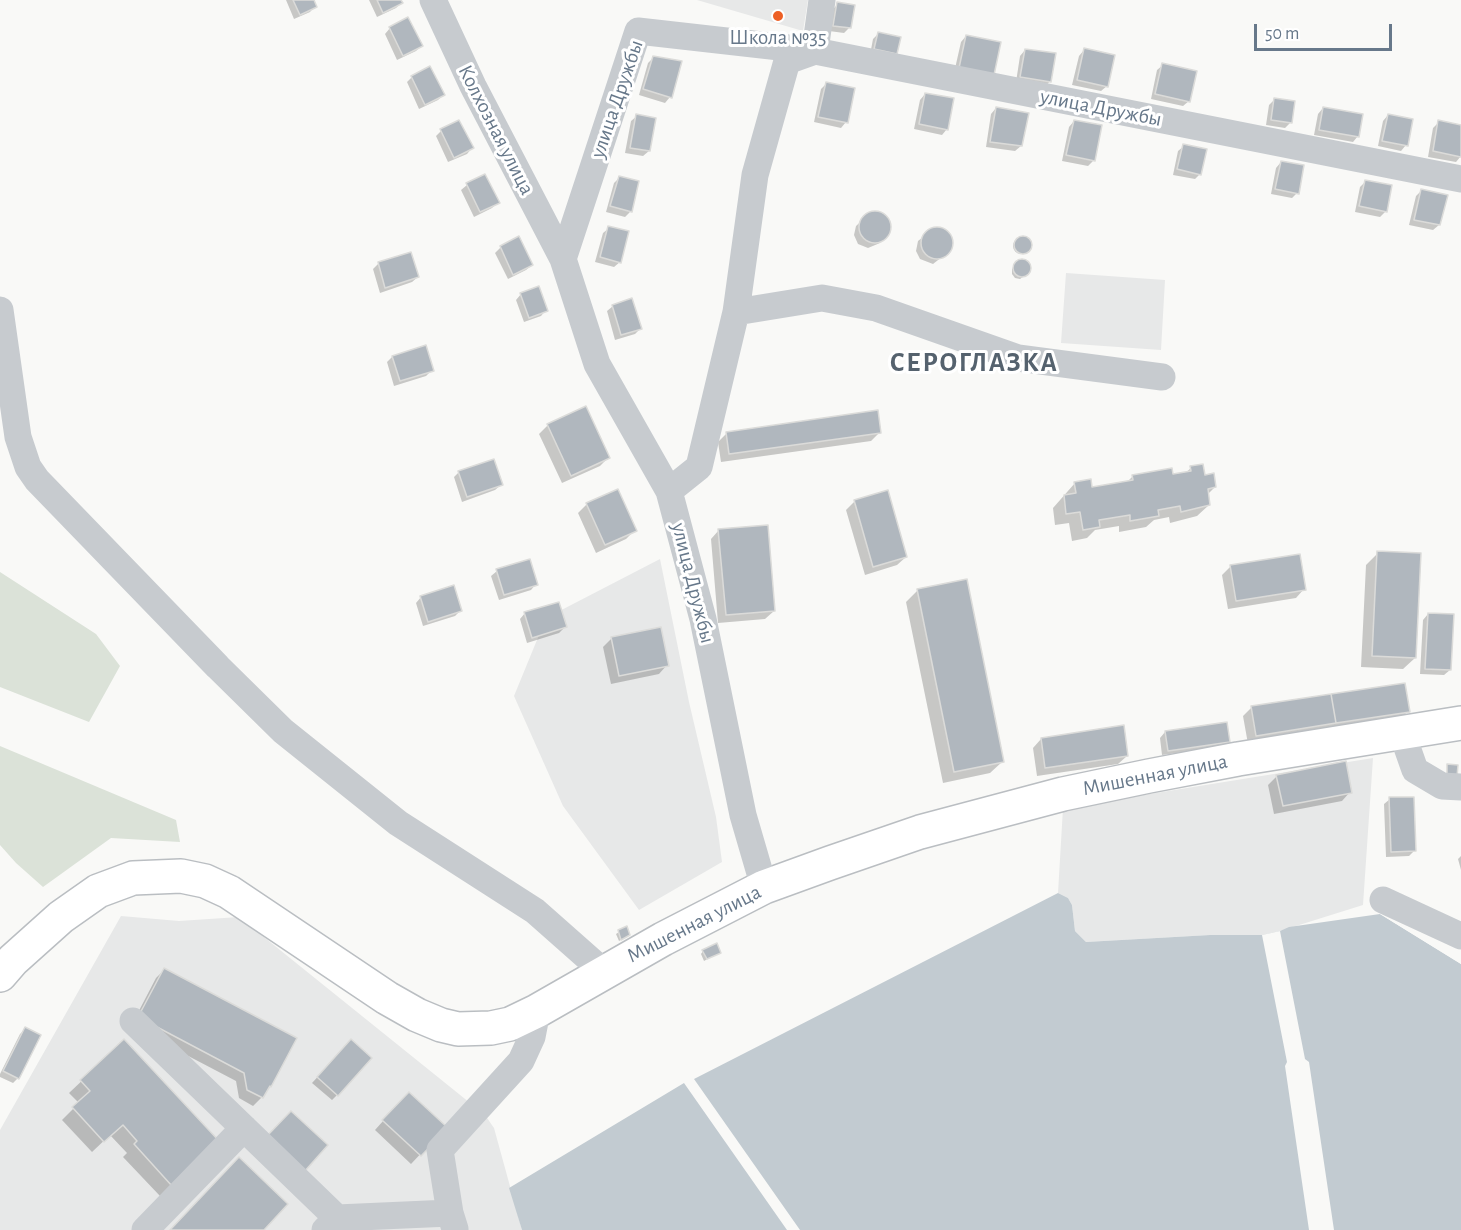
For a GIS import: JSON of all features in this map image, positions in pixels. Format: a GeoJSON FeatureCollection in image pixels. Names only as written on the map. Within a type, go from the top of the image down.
{"type":"FeatureCollection","features":[{"type":"Feature","properties":{"kind":"main road","name":"Мишенная улица"},"geometry":{"type":"LineString","coordinates":[[0,975],[13,960],[61,917],[98,891],[133,878],[167,875],[205,881],[229,892],[387,998],[417,1015],[458,1029],[491,1028],[510,1024],[537,1011],[683,928],[764,888],[830,862],[920,832],[1063,794],[1238,759],[1461,723]]}},
{"type":"Feature","properties":{"kind":"street","name":"Колхозная улица"},"geometry":{"type":"LineString","coordinates":[[433,0],[473,86],[563,259]]}},
{"type":"Feature","properties":{"kind":"street"},"geometry":{"type":"LineString","coordinates":[[669,491],[699,468],[736,312],[755,175],[788,62],[815,51],[822,0]]}},
{"type":"Feature","properties":{"kind":"street","name":"улица Дружбы"},"geometry":{"type":"LineString","coordinates":[[764,888],[743,815],[703,619],[669,491],[597,364],[563,259],[638,31],[815,51],[1461,179]]}},
{"type":"Feature","properties":{"kind":"street"},"geometry":{"type":"LineString","coordinates":[[736,312],[822,298],[876,308],[1018,358],[1162,376]]}},
{"type":"Feature","properties":{"kind":"street"},"geometry":{"type":"LineString","coordinates":[[0,310],[18,436],[28,466],[37,480],[283,731],[398,823],[535,911],[604,972]]}},
{"type":"Feature","properties":{"kind":"street"},"geometry":{"type":"LineString","coordinates":[[1402,733],[1415,770],[1442,786],[1461,788]]}},
{"type":"Feature","properties":{"kind":"street"},"geometry":{"type":"LineString","coordinates":[[1383,900],[1461,936]]}},
{"type":"Feature","properties":{"kind":"street"},"geometry":{"type":"LineString","coordinates":[[133,1022],[244,1128],[331,1224],[453,1222],[440,1150],[521,1061],[532,1037],[537,1011]]}},
{"type":"Feature","properties":{"kind":"street"},"geometry":{"type":"LineString","coordinates":[[145,1230],[244,1128]]}},
{"type":"Feature","properties":{"kind":"shaded area","name":"Школа №35"},"geometry":{"type":"Polygon","coordinates":[[[697,0],[808,0],[803,31],[697,0]]]}},
{"type":"Feature","properties":{"kind":"shaded area"},"geometry":{"type":"Polygon","coordinates":[[[1066,273],[1165,280],[1161,350],[1061,343],[1066,273]]]}},
{"type":"Feature","properties":{"kind":"shaded area"},"geometry":{"type":"Polygon","coordinates":[[[660,559],[689,702],[716,817],[722,862],[639,910],[563,806],[514,696],[546,618],[660,559]]]}},
{"type":"Feature","properties":{"kind":"shaded area"},"geometry":{"type":"Polygon","coordinates":[[[0,572],[96,634],[120,666],[89,722],[0,687],[0,572]]]}},
{"type":"Feature","properties":{"kind":"shaded area"},"geometry":{"type":"Polygon","coordinates":[[[0,746],[176,820],[180,842],[111,838],[43,887],[0,845],[0,746]]]}},
{"type":"Feature","properties":{"kind":"shaded area"},"geometry":{"type":"Polygon","coordinates":[[[1373,758],[1363,905],[1262,935],[1210,935],[1086,942],[1075,931],[1072,905],[1068,898],[1058,893],[1063,808],[1373,758]]]}},
{"type":"Feature","properties":{"kind":"shaded area"},"geometry":{"type":"Polygon","coordinates":[[[1058,893],[1068,898],[1072,905],[1075,931],[1086,942],[1210,935],[1262,935],[1289,927],[1380,914],[1461,964],[1461,1230],[800,1230],[694,1079],[1058,893]]]}},
{"type":"Feature","properties":{"kind":"shaded area"},"geometry":{"type":"Polygon","coordinates":[[[121,916],[179,921],[239,917],[485,1115],[494,1128],[522,1230],[0,1230],[0,1130],[121,916]]]}},
{"type":"Feature","properties":{"kind":"shaded area"},"geometry":{"type":"Polygon","coordinates":[[[684,1083],[787,1230],[522,1230],[509,1188],[684,1083]]]}},
{"type":"Feature","properties":{"kind":"pier"},"geometry":{"type":"Polygon","coordinates":[[[1380,911],[1461,960],[1461,964],[1380,914],[1380,911]]]}},
{"type":"Feature","properties":{"kind":"pier"},"geometry":{"type":"Polygon","coordinates":[[[1280,931],[1305,1059],[1309,1062],[1334,1230],[1309,1230],[1285,1066],[1287,1062],[1262,935],[1280,931]]]}},
{"type":"Feature","properties":{"kind":"building"},"geometry":{"type":"Polygon","coordinates":[[[293,0],[314,0],[317,7],[300,15],[293,0]]]}},
{"type":"Feature","properties":{"kind":"building"},"geometry":{"type":"Polygon","coordinates":[[[377,0],[401,0],[403,3],[383,13],[377,0]]]}},
{"type":"Feature","properties":{"kind":"building"},"geometry":{"type":"Polygon","coordinates":[[[837,2],[855,5],[851,28],[833,26],[837,2]]]}},
{"type":"Feature","properties":{"kind":"building"},"geometry":{"type":"Polygon","coordinates":[[[408,17],[423,46],[403,56],[389,27],[408,17]]]}},
{"type":"Feature","properties":{"kind":"building"},"geometry":{"type":"Polygon","coordinates":[[[878,32],[901,37],[897,54],[874,49],[878,32]]]}},
{"type":"Feature","properties":{"kind":"building"},"geometry":{"type":"Polygon","coordinates":[[[966,35],[1001,42],[994,75],[959,68],[966,35]]]}},
{"type":"Feature","properties":{"kind":"building"},"geometry":{"type":"Polygon","coordinates":[[[1084,48],[1115,55],[1108,87],[1077,80],[1084,48]]]}},
{"type":"Feature","properties":{"kind":"building"},"geometry":{"type":"Polygon","coordinates":[[[1025,49],[1056,53],[1051,82],[1020,77],[1025,49]]]}},
{"type":"Feature","properties":{"kind":"building"},"geometry":{"type":"Polygon","coordinates":[[[653,56],[682,61],[672,98],[643,89],[653,56]]]}},
{"type":"Feature","properties":{"kind":"building"},"geometry":{"type":"Polygon","coordinates":[[[1162,63],[1197,71],[1190,102],[1155,94],[1162,63]]]}},
{"type":"Feature","properties":{"kind":"building"},"geometry":{"type":"Polygon","coordinates":[[[430,66],[445,95],[425,105],[411,76],[430,66]]]}},
{"type":"Feature","properties":{"kind":"building"},"geometry":{"type":"Polygon","coordinates":[[[826,82],[855,88],[848,123],[818,117],[826,82]]]}},
{"type":"Feature","properties":{"kind":"building"},"geometry":{"type":"Polygon","coordinates":[[[925,93],[954,98],[948,130],[919,124],[925,93]]]}},
{"type":"Feature","properties":{"kind":"building"},"geometry":{"type":"Polygon","coordinates":[[[1274,98],[1295,101],[1292,123],[1271,120],[1274,98]]]}},
{"type":"Feature","properties":{"kind":"building"},"geometry":{"type":"Polygon","coordinates":[[[996,107],[1029,113],[1022,146],[990,142],[996,107]]]}},
{"type":"Feature","properties":{"kind":"building"},"geometry":{"type":"Polygon","coordinates":[[[1323,107],[1363,114],[1359,137],[1319,130],[1323,107]]]}},
{"type":"Feature","properties":{"kind":"building"},"geometry":{"type":"Polygon","coordinates":[[[636,114],[656,118],[650,151],[630,148],[636,114]]]}},
{"type":"Feature","properties":{"kind":"building"},"geometry":{"type":"Polygon","coordinates":[[[1388,114],[1413,119],[1408,146],[1382,141],[1388,114]]]}},
{"type":"Feature","properties":{"kind":"building"},"geometry":{"type":"Polygon","coordinates":[[[459,120],[474,148],[454,158],[440,129],[459,120]]]}},
{"type":"Feature","properties":{"kind":"building"},"geometry":{"type":"Polygon","coordinates":[[[1074,120],[1102,125],[1095,161],[1066,155],[1074,120]]]}},
{"type":"Feature","properties":{"kind":"building"},"geometry":{"type":"Polygon","coordinates":[[[1438,120],[1461,125],[1461,157],[1433,151],[1438,120]]]}},
{"type":"Feature","properties":{"kind":"building"},"geometry":{"type":"Polygon","coordinates":[[[1183,144],[1207,149],[1201,175],[1177,169],[1183,144]]]}},
{"type":"Feature","properties":{"kind":"building"},"geometry":{"type":"Polygon","coordinates":[[[1281,161],[1304,165],[1299,194],[1275,189],[1281,161]]]}},
{"type":"Feature","properties":{"kind":"building"},"geometry":{"type":"Polygon","coordinates":[[[485,174],[500,203],[480,212],[466,183],[485,174]]]}},
{"type":"Feature","properties":{"kind":"building"},"geometry":{"type":"Polygon","coordinates":[[[619,176],[639,181],[632,212],[610,206],[619,176]]]}},
{"type":"Feature","properties":{"kind":"building"},"geometry":{"type":"Polygon","coordinates":[[[1365,180],[1392,185],[1387,212],[1359,206],[1365,180]]]}},
{"type":"Feature","properties":{"kind":"building"},"geometry":{"type":"Polygon","coordinates":[[[1421,189],[1448,195],[1440,225],[1414,220],[1421,189]]]}},
{"type":"Feature","properties":{"kind":"building"},"geometry":{"type":"Polygon","coordinates":[[[875,211],[886,216],[891,227],[886,238],[875,243],[864,238],[859,227],[864,216],[875,211]]]}},
{"type":"Feature","properties":{"kind":"building"},"geometry":{"type":"Polygon","coordinates":[[[608,226],[629,231],[621,263],[600,257],[608,226]]]}},
{"type":"Feature","properties":{"kind":"building"},"geometry":{"type":"Polygon","coordinates":[[[937,227],[948,232],[953,243],[948,254],[937,259],[926,254],[921,243],[926,232],[937,227]]]}},
{"type":"Feature","properties":{"kind":"building"},"geometry":{"type":"Polygon","coordinates":[[[519,236],[533,265],[513,275],[500,246],[519,236]]]}},
{"type":"Feature","properties":{"kind":"building"},"geometry":{"type":"Polygon","coordinates":[[[1023,236],[1029,239],[1032,245],[1029,251],[1023,254],[1017,251],[1014,245],[1017,239],[1023,236]]]}},
{"type":"Feature","properties":{"kind":"building"},"geometry":{"type":"Polygon","coordinates":[[[411,252],[419,277],[385,288],[378,262],[411,252]]]}},
{"type":"Feature","properties":{"kind":"building"},"geometry":{"type":"Polygon","coordinates":[[[1022,259],[1028,262],[1031,268],[1028,274],[1022,277],[1016,274],[1013,268],[1016,262],[1022,259]]]}},
{"type":"Feature","properties":{"kind":"building"},"geometry":{"type":"Polygon","coordinates":[[[539,286],[548,311],[529,318],[520,293],[539,286]]]}},
{"type":"Feature","properties":{"kind":"building"},"geometry":{"type":"Polygon","coordinates":[[[632,298],[642,329],[621,335],[612,305],[632,298]]]}},
{"type":"Feature","properties":{"kind":"building"},"geometry":{"type":"Polygon","coordinates":[[[426,345],[434,371],[400,381],[392,356],[426,345]]]}},
{"type":"Feature","properties":{"kind":"building"},"geometry":{"type":"Polygon","coordinates":[[[586,406],[610,458],[571,476],[547,424],[586,406]]]}},
{"type":"Feature","properties":{"kind":"building"},"geometry":{"type":"Polygon","coordinates":[[[878,410],[881,433],[729,454],[726,432],[878,410]]]}},
{"type":"Feature","properties":{"kind":"building"},"geometry":{"type":"Polygon","coordinates":[[[494,459],[503,485],[467,497],[458,471],[494,459]]]}},
{"type":"Feature","properties":{"kind":"building"},"geometry":{"type":"Polygon","coordinates":[[[1203,464],[1205,475],[1214,473],[1216,487],[1208,489],[1210,505],[1181,512],[1180,506],[1158,510],[1159,516],[1130,521],[1130,515],[1099,520],[1100,527],[1083,530],[1080,512],[1066,514],[1064,495],[1076,493],[1074,482],[1091,479],[1092,487],[1133,480],[1132,475],[1172,468],[1173,474],[1191,471],[1190,466],[1203,464]]]}},
{"type":"Feature","properties":{"kind":"building"},"geometry":{"type":"Polygon","coordinates":[[[618,489],[637,531],[605,545],[586,503],[618,489]]]}},
{"type":"Feature","properties":{"kind":"building"},"geometry":{"type":"Polygon","coordinates":[[[888,490],[907,557],[873,567],[854,500],[888,490]]]}},
{"type":"Feature","properties":{"kind":"building"},"geometry":{"type":"Polygon","coordinates":[[[768,525],[775,611],[726,615],[718,529],[768,525]]]}},
{"type":"Feature","properties":{"kind":"building"},"geometry":{"type":"Polygon","coordinates":[[[1377,551],[1421,553],[1416,658],[1372,656],[1377,551]]]}},
{"type":"Feature","properties":{"kind":"building"},"geometry":{"type":"Polygon","coordinates":[[[1300,554],[1306,590],[1236,601],[1230,565],[1300,554]]]}},
{"type":"Feature","properties":{"kind":"building"},"geometry":{"type":"Polygon","coordinates":[[[530,559],[538,585],[504,595],[496,569],[530,559]]]}},
{"type":"Feature","properties":{"kind":"building"},"geometry":{"type":"Polygon","coordinates":[[[967,579],[1004,762],[954,772],[917,589],[967,579]]]}},
{"type":"Feature","properties":{"kind":"building"},"geometry":{"type":"Polygon","coordinates":[[[454,585],[462,611],[428,622],[420,596],[454,585]]]}},
{"type":"Feature","properties":{"kind":"building"},"geometry":{"type":"Polygon","coordinates":[[[559,602],[567,627],[532,638],[524,612],[559,602]]]}},
{"type":"Feature","properties":{"kind":"building"},"geometry":{"type":"Polygon","coordinates":[[[1428,613],[1454,614],[1451,670],[1425,669],[1428,613]]]}},
{"type":"Feature","properties":{"kind":"building"},"geometry":{"type":"Polygon","coordinates":[[[661,627],[669,666],[619,676],[611,637],[661,627]]]}},
{"type":"Feature","properties":{"kind":"building"},"geometry":{"type":"Polygon","coordinates":[[[1405,683],[1410,712],[1336,723],[1331,694],[1405,683]]]}},
{"type":"Feature","properties":{"kind":"building"},"geometry":{"type":"Polygon","coordinates":[[[1331,694],[1336,723],[1256,736],[1251,706],[1331,694]]]}},
{"type":"Feature","properties":{"kind":"building"},"geometry":{"type":"Polygon","coordinates":[[[1227,722],[1230,742],[1168,751],[1165,731],[1227,722]]]}},
{"type":"Feature","properties":{"kind":"building"},"geometry":{"type":"Polygon","coordinates":[[[1124,725],[1128,756],[1045,768],[1041,738],[1124,725]]]}},
{"type":"Feature","properties":{"kind":"building"},"geometry":{"type":"Polygon","coordinates":[[[1346,761],[1352,793],[1283,806],[1276,775],[1346,761]]]}},
{"type":"Feature","properties":{"kind":"building"},"geometry":{"type":"Polygon","coordinates":[[[1447,764],[1458,765],[1457,777],[1447,777],[1447,764]]]}},
{"type":"Feature","properties":{"kind":"building"},"geometry":{"type":"Polygon","coordinates":[[[1389,797],[1414,797],[1416,851],[1391,852],[1389,797]]]}},
{"type":"Feature","properties":{"kind":"building"},"geometry":{"type":"Polygon","coordinates":[[[627,926],[630,935],[621,940],[618,930],[627,926]]]}},
{"type":"Feature","properties":{"kind":"building"},"geometry":{"type":"Polygon","coordinates":[[[717,943],[721,953],[707,959],[702,950],[717,943]]]}},
{"type":"Feature","properties":{"kind":"building"},"geometry":{"type":"Polygon","coordinates":[[[164,968],[297,1038],[263,1098],[247,1090],[244,1073],[138,1017],[164,968]]]}},
{"type":"Feature","properties":{"kind":"building"},"geometry":{"type":"Polygon","coordinates":[[[25,1027],[41,1035],[19,1079],[3,1071],[25,1027]]]}},
{"type":"Feature","properties":{"kind":"building"},"geometry":{"type":"Polygon","coordinates":[[[124,1039],[220,1142],[172,1186],[134,1144],[137,1141],[123,1125],[104,1142],[72,1107],[90,1091],[80,1080],[124,1039]]]}},
{"type":"Feature","properties":{"kind":"building"},"geometry":{"type":"Polygon","coordinates":[[[351,1039],[372,1058],[338,1096],[317,1077],[351,1039]]]}},
{"type":"Feature","properties":{"kind":"building"},"geometry":{"type":"Polygon","coordinates":[[[409,1092],[448,1128],[421,1156],[382,1120],[409,1092]]]}},
{"type":"Feature","properties":{"kind":"building"},"geometry":{"type":"Polygon","coordinates":[[[291,1111],[328,1145],[304,1172],[266,1137],[291,1111]]]}},
{"type":"Feature","properties":{"kind":"building"},"geometry":{"type":"Polygon","coordinates":[[[239,1157],[288,1204],[264,1230],[170,1230],[239,1157]]]}},
{"type":"Feature","properties":{"kind":"place","name":"Школа №35"},"geometry":{"type":"Point","coordinates":[778,16]}},
{"type":"Feature","properties":{"kind":"district","name":"СЕРОГЛАЗКА"},"geometry":{"type":"Point","coordinates":[974,363]}}]}
